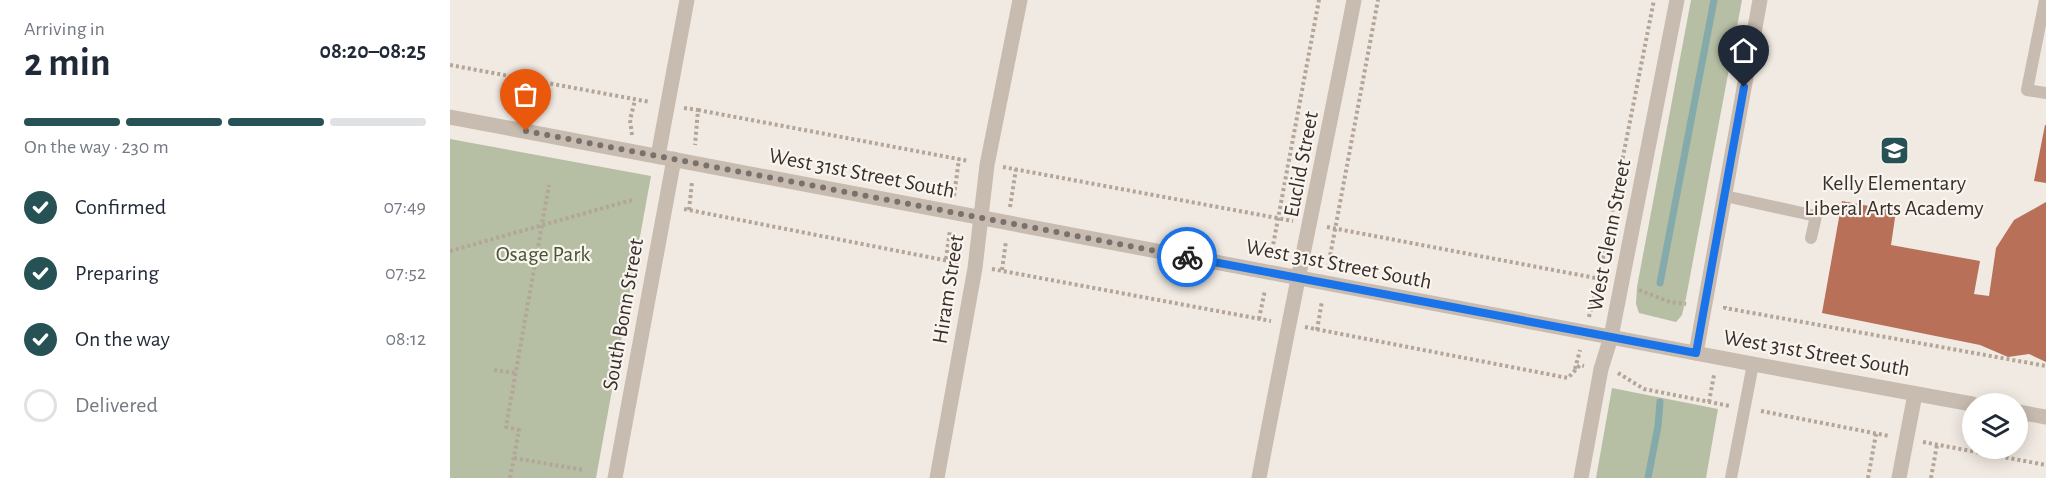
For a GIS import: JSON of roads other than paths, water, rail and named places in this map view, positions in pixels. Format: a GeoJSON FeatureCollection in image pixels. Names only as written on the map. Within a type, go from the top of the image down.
{"type":"FeatureCollection","features":[{"type":"Feature","properties":{"kind":"street"},"geometry":{"type":"LineString","coordinates":[[658,156],[687,0]]}},
{"type":"Feature","properties":{"kind":"street","name":"Hiram Street"},"geometry":{"type":"LineString","coordinates":[[937,478],[975,268],[987,165],[1020,0]]}},
{"type":"Feature","properties":{"kind":"street","name":"Euclid Street"},"geometry":{"type":"LineString","coordinates":[[1259,478],[1354,0]]}},
{"type":"Feature","properties":{"kind":"street","name":"West Glenn Street"},"geometry":{"type":"LineString","coordinates":[[1581,478],[1601,369],[1611,337],[1677,0]]}},
{"type":"Feature","properties":{"kind":"street"},"geometry":{"type":"LineString","coordinates":[[1696,353],[1760,0]]}},
{"type":"Feature","properties":{"kind":"street","name":"West 31st Street South"},"geometry":{"type":"LineString","coordinates":[[450,117],[1962,402]]}},
{"type":"Feature","properties":{"kind":"street","name":"South Bonn Street"},"geometry":{"type":"LineString","coordinates":[[615,478],[674,159]]}},
{"type":"Feature","properties":{"kind":"street"},"geometry":{"type":"LineString","coordinates":[[1899,478],[1916,393]]}},
{"type":"Feature","properties":{"kind":"street"},"geometry":{"type":"LineString","coordinates":[[2028,414],[2046,417]]}},
{"type":"Feature","properties":{"kind":"lane"},"geometry":{"type":"LineString","coordinates":[[2045,0],[2027,90],[2046,93]]}},
{"type":"Feature","properties":{"kind":"lane"},"geometry":{"type":"LineString","coordinates":[[1725,196],[1816,216],[1811,238]]}},
{"type":"Feature","properties":{"kind":"lane"},"geometry":{"type":"LineString","coordinates":[[1731,478],[1753,364]]}},
{"type":"Feature","properties":{"kind":"waterway"},"geometry":{"type":"LineString","coordinates":[[1660,283],[1714,0]]}},
{"type":"Feature","properties":{"kind":"waterway"},"geometry":{"type":"LineString","coordinates":[[1648,478],[1660,402]]}},
{"type":"Feature","properties":{"kind":"place","name":"Kelly Elementary Liberal Arts Academy"},"geometry":{"type":"Point","coordinates":[1894,150]}},
{"type":"Feature","properties":{"kind":"park label","name":"Osage Park"},"geometry":{"type":"Point","coordinates":[543,253]}}]}
